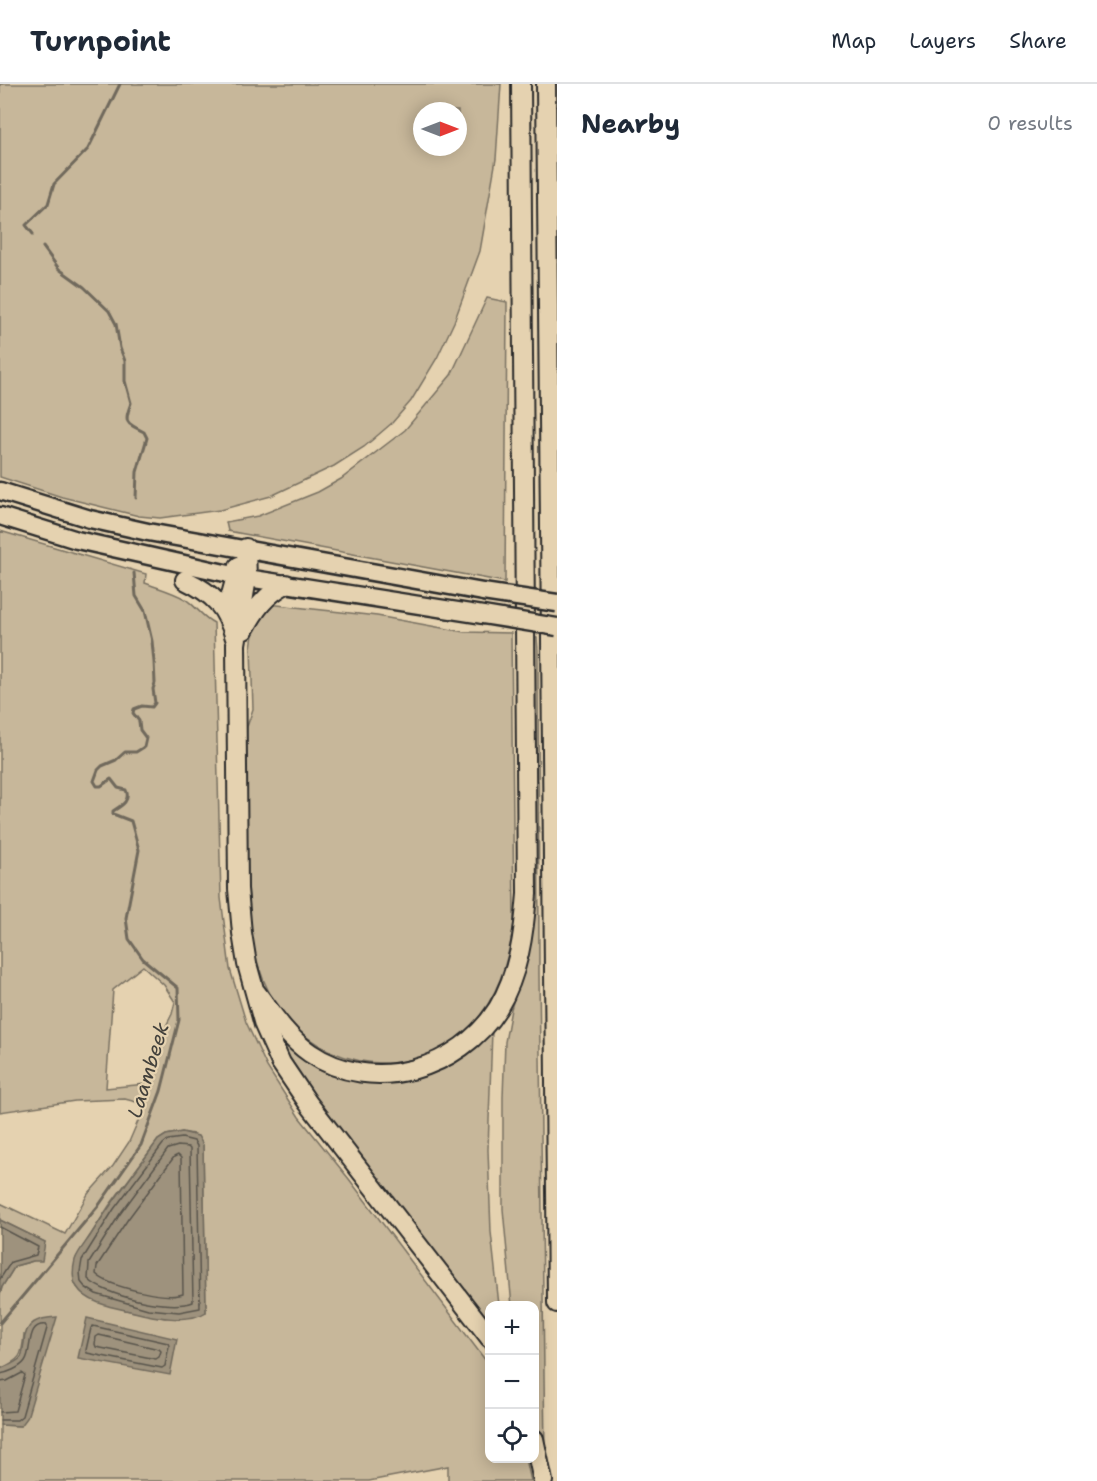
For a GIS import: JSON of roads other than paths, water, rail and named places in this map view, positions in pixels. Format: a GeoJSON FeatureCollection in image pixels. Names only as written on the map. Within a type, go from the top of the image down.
{"type":"FeatureCollection","features":[{"type":"Feature","properties":{"kind":"highway"},"geometry":{"type":"LineString","coordinates":[[256,992],[290,1037],[311,1054],[342,1067],[384,1074],[410,1071],[435,1063],[470,1042],[486,1026],[513,975],[523,938],[527,894],[521,84]]}},
{"type":"Feature","properties":{"kind":"highway"},"geometry":{"type":"LineString","coordinates":[[546,84],[557,1303]]}},
{"type":"Feature","properties":{"kind":"highway"},"geometry":{"type":"LineString","coordinates":[[0,491],[90,519],[148,532],[483,592],[557,603]]}},
{"type":"Feature","properties":{"kind":"highway"},"geometry":{"type":"LineString","coordinates":[[0,516],[77,540],[241,577],[557,627]]}},
{"type":"Feature","properties":{"kind":"highway"},"geometry":{"type":"LineString","coordinates":[[246,548],[241,577],[236,644],[238,889],[247,964],[264,1025],[281,1063],[308,1103],[485,1333]]}},
{"type":"Feature","properties":{"kind":"highway"},"geometry":{"type":"LineString","coordinates":[[138,555],[208,594],[229,616],[236,644]]}},
{"type":"Feature","properties":{"kind":"highway"},"geometry":{"type":"LineString","coordinates":[[229,616],[241,577]]}},
{"type":"Feature","properties":{"kind":"highway"},"geometry":{"type":"LineString","coordinates":[[236,644],[255,610],[269,595],[286,584]]}},
{"type":"Feature","properties":{"kind":"highway"},"geometry":{"type":"LineString","coordinates":[[539,1462],[543,1481]]}},
{"type":"Feature","properties":{"kind":"water"},"geometry":{"type":"Polygon","coordinates":[[[182,1132],[198,1136],[203,1145],[206,1312],[199,1316],[181,1319],[161,1317],[111,1307],[88,1298],[74,1281],[75,1260],[78,1253],[158,1140],[166,1135],[182,1132]]]}},
{"type":"Feature","properties":{"kind":"water"},"geometry":{"type":"Polygon","coordinates":[[[0,1220],[45,1242],[42,1261],[15,1266],[2,1287],[0,1295],[0,1220]]]}},
{"type":"Feature","properties":{"kind":"water"},"geometry":{"type":"Polygon","coordinates":[[[57,1317],[27,1418],[21,1426],[0,1425],[0,1369],[21,1357],[27,1330],[34,1322],[57,1317]]]}},
{"type":"Feature","properties":{"kind":"water"},"geometry":{"type":"Polygon","coordinates":[[[87,1318],[177,1339],[170,1375],[78,1358],[87,1318]]]}},
{"type":"Feature","properties":{"kind":"waterway","name":"Laambeek"},"geometry":{"type":"LineString","coordinates":[[33,234],[26,225],[48,204],[54,184],[88,149],[120,84]]}},
{"type":"Feature","properties":{"kind":"waterway","name":"Laambeek"},"geometry":{"type":"LineString","coordinates":[[43,247],[59,269],[84,287],[109,311],[116,324],[125,361],[125,381],[131,403],[127,418],[130,424],[144,432],[147,438],[137,472],[136,498]]}},
{"type":"Feature","properties":{"kind":"waterway","name":"Laambeek"},"geometry":{"type":"LineString","coordinates":[[0,1323],[99,1205],[141,1145],[161,1091],[179,1020],[178,988],[143,959],[129,939],[126,918],[139,850],[131,821],[113,814],[113,811],[126,800],[126,790],[118,788],[111,779],[101,786],[97,786],[94,781],[102,766],[116,760],[125,752],[136,752],[144,747],[146,738],[133,713],[134,709],[142,706],[152,707],[155,703],[152,641],[145,611],[136,596],[134,573]]}}]}
